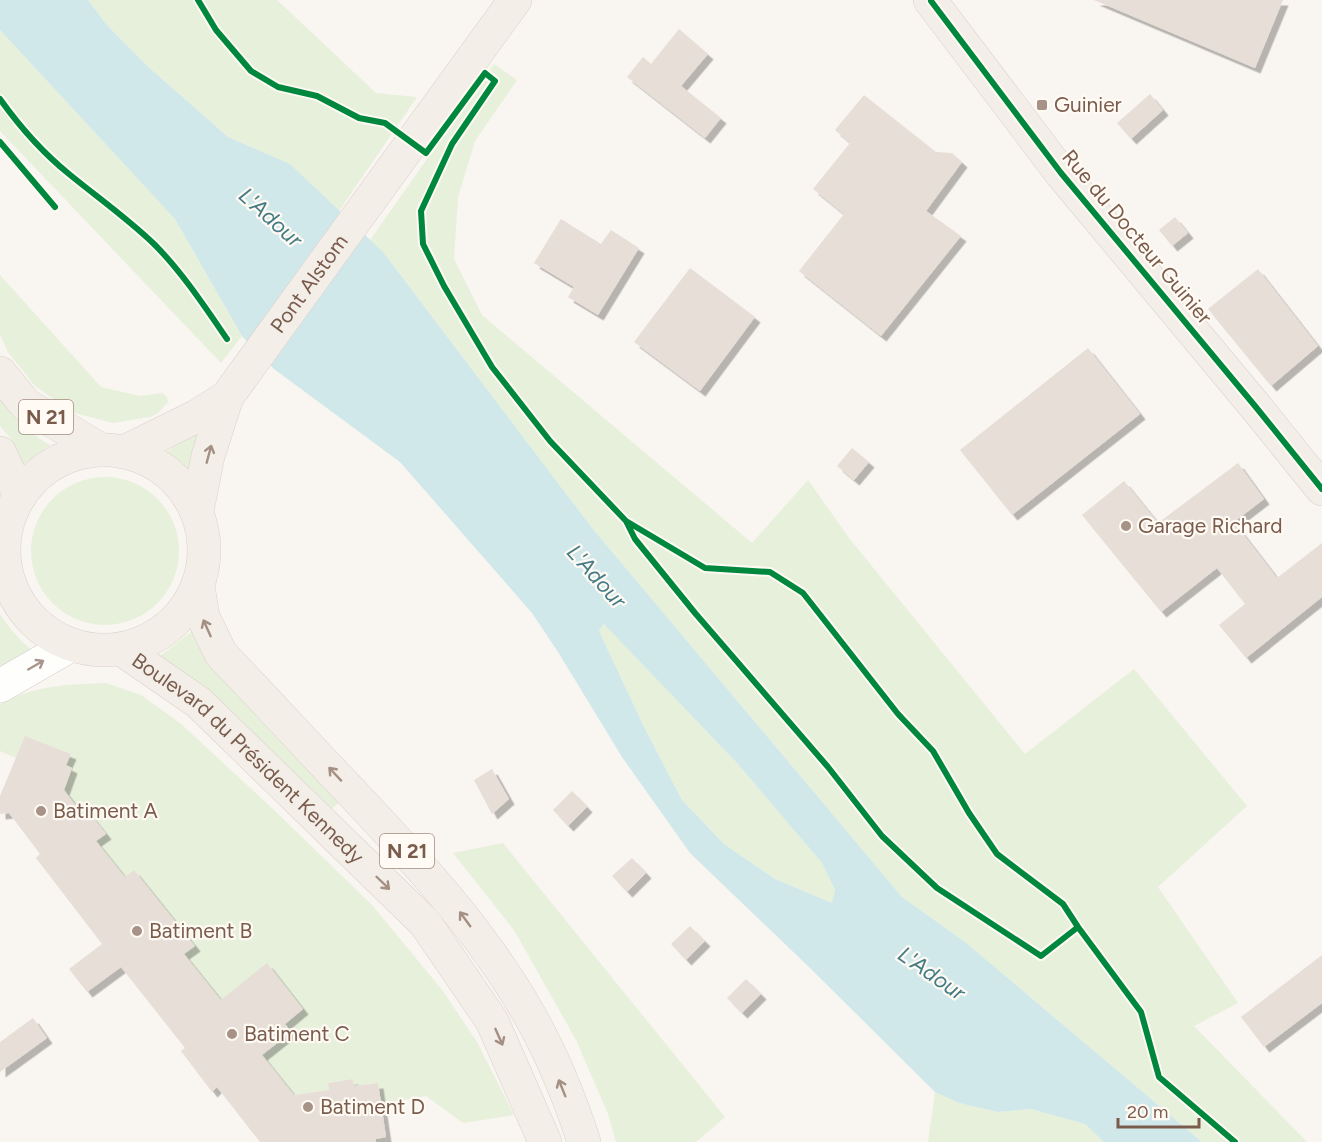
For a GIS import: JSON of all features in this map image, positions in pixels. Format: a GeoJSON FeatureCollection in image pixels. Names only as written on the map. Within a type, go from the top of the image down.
{"type":"FeatureCollection","features":[{"type":"Feature","properties":{"kind":"main road","name":"Rue du Docteur Guinier"},"geometry":{"type":"LineString","coordinates":[[930,0],[1061,173],[1322,489]]}},
{"type":"Feature","properties":{"kind":"main road","name":"Pont Alstom"},"geometry":{"type":"LineString","coordinates":[[231,391],[514,4]]}},
{"type":"Feature","properties":{"kind":"main road","name":"N 21"},"geometry":{"type":"LineString","coordinates":[[0,373],[26,405],[112,451]]}},
{"type":"Feature","properties":{"kind":"main road"},"geometry":{"type":"LineString","coordinates":[[112,451],[154,463],[180,484],[197,511],[204,536],[204,561],[198,586],[180,616],[153,637],[121,649],[96,650],[71,645],[47,633],[28,616],[13,594],[3,573],[5,535],[9,519],[20,496],[41,472],[69,456],[112,451],[197,416],[231,391]]}},
{"type":"Feature","properties":{"kind":"main road"},"geometry":{"type":"LineString","coordinates":[[197,511],[208,456],[231,391]]}},
{"type":"Feature","properties":{"kind":"main road","name":"N 21"},"geometry":{"type":"LineString","coordinates":[[0,453],[20,496]]}},
{"type":"Feature","properties":{"kind":"main road","name":"Boulevard du Président Kennedy"},"geometry":{"type":"LineString","coordinates":[[198,586],[203,617],[221,654],[404,848],[453,904],[495,962],[531,1017],[584,1142]]}},
{"type":"Feature","properties":{"kind":"main road","name":"Boulevard du Président Kennedy"},"geometry":{"type":"LineString","coordinates":[[121,649],[198,702],[425,923],[492,1021],[545,1142]]}},
{"type":"Feature","properties":{"kind":"street"},"geometry":{"type":"LineString","coordinates":[[0,686],[71,645]]}},
{"type":"Feature","properties":{"kind":"green space"},"geometry":{"type":"Polygon","coordinates":[[[88,0],[277,0],[376,93],[417,97],[339,211],[290,164],[228,137],[145,64],[106,24],[88,0]]]}},
{"type":"Feature","properties":{"kind":"green space"},"geometry":{"type":"Polygon","coordinates":[[[0,30],[175,219],[242,336],[221,363],[0,131],[0,30]]]}},
{"type":"Feature","properties":{"kind":"green space"},"geometry":{"type":"Polygon","coordinates":[[[494,64],[517,80],[475,141],[458,197],[454,259],[482,315],[752,543],[808,480],[849,538],[1025,754],[1134,669],[1247,806],[1158,887],[1238,1003],[1194,1026],[1307,1142],[1202,1142],[965,942],[902,897],[592,528],[383,252],[370,240],[494,64]]]}},
{"type":"Feature","properties":{"kind":"green space"},"geometry":{"type":"Polygon","coordinates":[[[0,275],[101,387],[140,396],[162,393],[167,397],[168,402],[158,413],[150,417],[113,423],[71,412],[34,385],[8,352],[0,335],[0,275]]]}},
{"type":"Feature","properties":{"kind":"green space"},"geometry":{"type":"Polygon","coordinates":[[[0,399],[22,425],[50,445],[21,466],[11,439],[0,426],[0,399]]]}},
{"type":"Feature","properties":{"kind":"green space"},"geometry":{"type":"Polygon","coordinates":[[[209,422],[195,478],[165,453],[209,422]]]}},
{"type":"Feature","properties":{"kind":"green space"},"geometry":{"type":"Polygon","coordinates":[[[105,477],[133,483],[157,499],[173,523],[179,551],[173,579],[157,603],[133,619],[105,625],[77,619],[53,603],[37,579],[31,551],[37,523],[53,499],[77,483],[105,477]]]}},
{"type":"Feature","properties":{"kind":"green space"},"geometry":{"type":"Polygon","coordinates":[[[0,614],[24,644],[34,652],[0,669],[0,614]]]}},
{"type":"Feature","properties":{"kind":"green space"},"geometry":{"type":"Polygon","coordinates":[[[605,624],[737,763],[822,863],[835,890],[832,903],[775,879],[724,844],[682,800],[644,727],[599,631],[605,624]]]}},
{"type":"Feature","properties":{"kind":"green space"},"geometry":{"type":"Polygon","coordinates":[[[195,629],[343,800],[331,809],[157,658],[195,629]]]}},
{"type":"Feature","properties":{"kind":"green space"},"geometry":{"type":"Polygon","coordinates":[[[106,683],[141,695],[180,723],[372,905],[443,991],[477,1042],[514,1115],[463,1123],[426,1096],[382,1104],[378,1083],[354,1086],[353,1079],[328,1083],[329,1090],[294,1095],[271,1066],[248,1057],[271,1049],[290,1033],[285,1024],[303,1010],[271,968],[267,964],[224,1005],[183,954],[194,946],[134,870],[125,877],[96,841],[106,833],[91,814],[85,818],[64,790],[72,768],[66,765],[70,754],[25,736],[16,758],[0,751],[0,704],[38,690],[65,685],[106,683]]]}},
{"type":"Feature","properties":{"kind":"green space"},"geometry":{"type":"Polygon","coordinates":[[[503,843],[725,1117],[696,1142],[616,1142],[608,1114],[576,1040],[514,930],[453,853],[503,843]]]}},
{"type":"Feature","properties":{"kind":"green space"},"geometry":{"type":"Polygon","coordinates":[[[935,1092],[959,1103],[998,1112],[1031,1109],[1085,1124],[1104,1142],[928,1142],[935,1092]]]}},
{"type":"Feature","properties":{"kind":"water","name":"L'Adour"},"geometry":{"type":"Polygon","coordinates":[[[0,0],[88,0],[106,24],[145,64],[228,137],[290,164],[383,252],[592,528],[902,897],[965,942],[1202,1142],[1104,1142],[1085,1124],[1031,1109],[998,1112],[959,1103],[935,1092],[690,853],[622,757],[532,613],[400,462],[274,369],[242,336],[175,219],[0,30],[0,0]],[[604,624],[599,631],[644,727],[682,800],[724,844],[775,879],[832,903],[835,890],[822,863],[737,763],[604,624]]]}},
{"type":"Feature","properties":{"kind":"building"},"geometry":{"type":"Polygon","coordinates":[[[1094,0],[1283,0],[1255,68],[1094,0]]]}},
{"type":"Feature","properties":{"kind":"building"},"geometry":{"type":"Polygon","coordinates":[[[679,29],[708,54],[681,86],[721,118],[705,138],[627,77],[643,57],[651,64],[679,29]]]}},
{"type":"Feature","properties":{"kind":"building"},"geometry":{"type":"Polygon","coordinates":[[[1150,94],[1163,110],[1131,139],[1117,123],[1150,94]]]}},
{"type":"Feature","properties":{"kind":"building"},"geometry":{"type":"Polygon","coordinates":[[[864,95],[936,152],[952,153],[962,162],[926,211],[961,236],[881,336],[799,271],[844,214],[813,189],[850,143],[835,130],[864,95]]]}},
{"type":"Feature","properties":{"kind":"building"},"geometry":{"type":"Polygon","coordinates":[[[1175,217],[1188,233],[1172,246],[1159,230],[1175,217]]]}},
{"type":"Feature","properties":{"kind":"building"},"geometry":{"type":"Polygon","coordinates":[[[561,219],[601,244],[611,230],[639,248],[598,315],[568,297],[574,287],[534,263],[561,219]]]}},
{"type":"Feature","properties":{"kind":"building"},"geometry":{"type":"Polygon","coordinates":[[[690,268],[755,317],[700,391],[634,342],[690,268]]]}},
{"type":"Feature","properties":{"kind":"building"},"geometry":{"type":"Polygon","coordinates":[[[1258,269],[1318,346],[1271,386],[1208,309],[1258,269]]]}},
{"type":"Feature","properties":{"kind":"building"},"geometry":{"type":"Polygon","coordinates":[[[1088,348],[1140,414],[1012,515],[960,450],[1088,348]]]}},
{"type":"Feature","properties":{"kind":"building"},"geometry":{"type":"Polygon","coordinates":[[[852,448],[869,462],[854,480],[837,466],[852,448]]]}},
{"type":"Feature","properties":{"kind":"building"},"geometry":{"type":"Polygon","coordinates":[[[1238,463],[1264,499],[1234,522],[1277,578],[1322,543],[1322,597],[1246,658],[1219,625],[1245,604],[1217,568],[1161,612],[1082,515],[1124,481],[1158,523],[1238,463]]]}},
{"type":"Feature","properties":{"kind":"building"},"geometry":{"type":"Polygon","coordinates":[[[25,736],[71,754],[66,765],[72,768],[64,790],[85,818],[90,814],[106,834],[96,841],[125,877],[134,870],[195,946],[184,954],[221,1000],[267,963],[303,1009],[285,1024],[291,1032],[262,1055],[294,1095],[329,1090],[328,1083],[353,1079],[354,1086],[378,1083],[386,1137],[376,1139],[376,1142],[260,1142],[217,1087],[212,1092],[181,1051],[185,1048],[121,967],[87,992],[69,969],[102,944],[36,858],[40,854],[9,813],[0,814],[0,796],[25,736]]]}},
{"type":"Feature","properties":{"kind":"building"},"geometry":{"type":"Polygon","coordinates":[[[492,769],[509,799],[492,814],[474,780],[492,769]]]}},
{"type":"Feature","properties":{"kind":"building"},"geometry":{"type":"Polygon","coordinates":[[[572,791],[587,807],[568,826],[553,810],[572,791]]]}},
{"type":"Feature","properties":{"kind":"building"},"geometry":{"type":"Polygon","coordinates":[[[632,858],[646,873],[627,892],[612,876],[632,858]]]}},
{"type":"Feature","properties":{"kind":"building"},"geometry":{"type":"Polygon","coordinates":[[[690,926],[705,941],[686,960],[671,944],[690,926]]]}},
{"type":"Feature","properties":{"kind":"building"},"geometry":{"type":"Polygon","coordinates":[[[1322,955],[1322,1003],[1264,1047],[1241,1017],[1322,955]]]}},
{"type":"Feature","properties":{"kind":"building"},"geometry":{"type":"Polygon","coordinates":[[[746,979],[761,994],[742,1013],[727,998],[746,979]]]}},
{"type":"Feature","properties":{"kind":"building"},"geometry":{"type":"Polygon","coordinates":[[[33,1018],[47,1038],[0,1072],[0,1042],[33,1018]]]}},
{"type":"Feature","properties":{"kind":"cycle path"},"geometry":{"type":"LineString","coordinates":[[198,0],[216,30],[251,71],[278,87],[317,96],[359,118],[385,123],[426,153],[485,73],[495,81],[452,144],[421,211],[423,244],[444,286],[492,367],[550,441],[626,521],[635,539],[695,613],[828,767],[882,836],[937,888],[1041,956],[1078,927],[1141,1012],[1159,1077],[1235,1142]]}},
{"type":"Feature","properties":{"kind":"cycle path"},"geometry":{"type":"LineString","coordinates":[[931,1],[1061,173],[1322,489]]}},
{"type":"Feature","properties":{"kind":"cycle path"},"geometry":{"type":"LineString","coordinates":[[0,99],[50,157],[154,244],[193,290],[227,339]]}},
{"type":"Feature","properties":{"kind":"cycle path"},"geometry":{"type":"LineString","coordinates":[[0,142],[55,207]]}},
{"type":"Feature","properties":{"kind":"cycle path"},"geometry":{"type":"LineString","coordinates":[[626,521],[705,568],[770,572],[803,593],[898,714],[933,751],[969,813],[997,854],[1063,904],[1078,927]]}},
{"type":"Feature","properties":{"kind":"place","name":"Guinier"},"geometry":{"type":"Point","coordinates":[1042,105]}},
{"type":"Feature","properties":{"kind":"place","name":"Garage Richard"},"geometry":{"type":"Point","coordinates":[1126,526]}},
{"type":"Feature","properties":{"kind":"place","name":"Batiment A"},"geometry":{"type":"Point","coordinates":[41,811]}},
{"type":"Feature","properties":{"kind":"place","name":"Batiment B"},"geometry":{"type":"Point","coordinates":[137,931]}},
{"type":"Feature","properties":{"kind":"place","name":"Batiment C"},"geometry":{"type":"Point","coordinates":[232,1034]}},
{"type":"Feature","properties":{"kind":"place","name":"Batiment D"},"geometry":{"type":"Point","coordinates":[308,1107]}}]}
